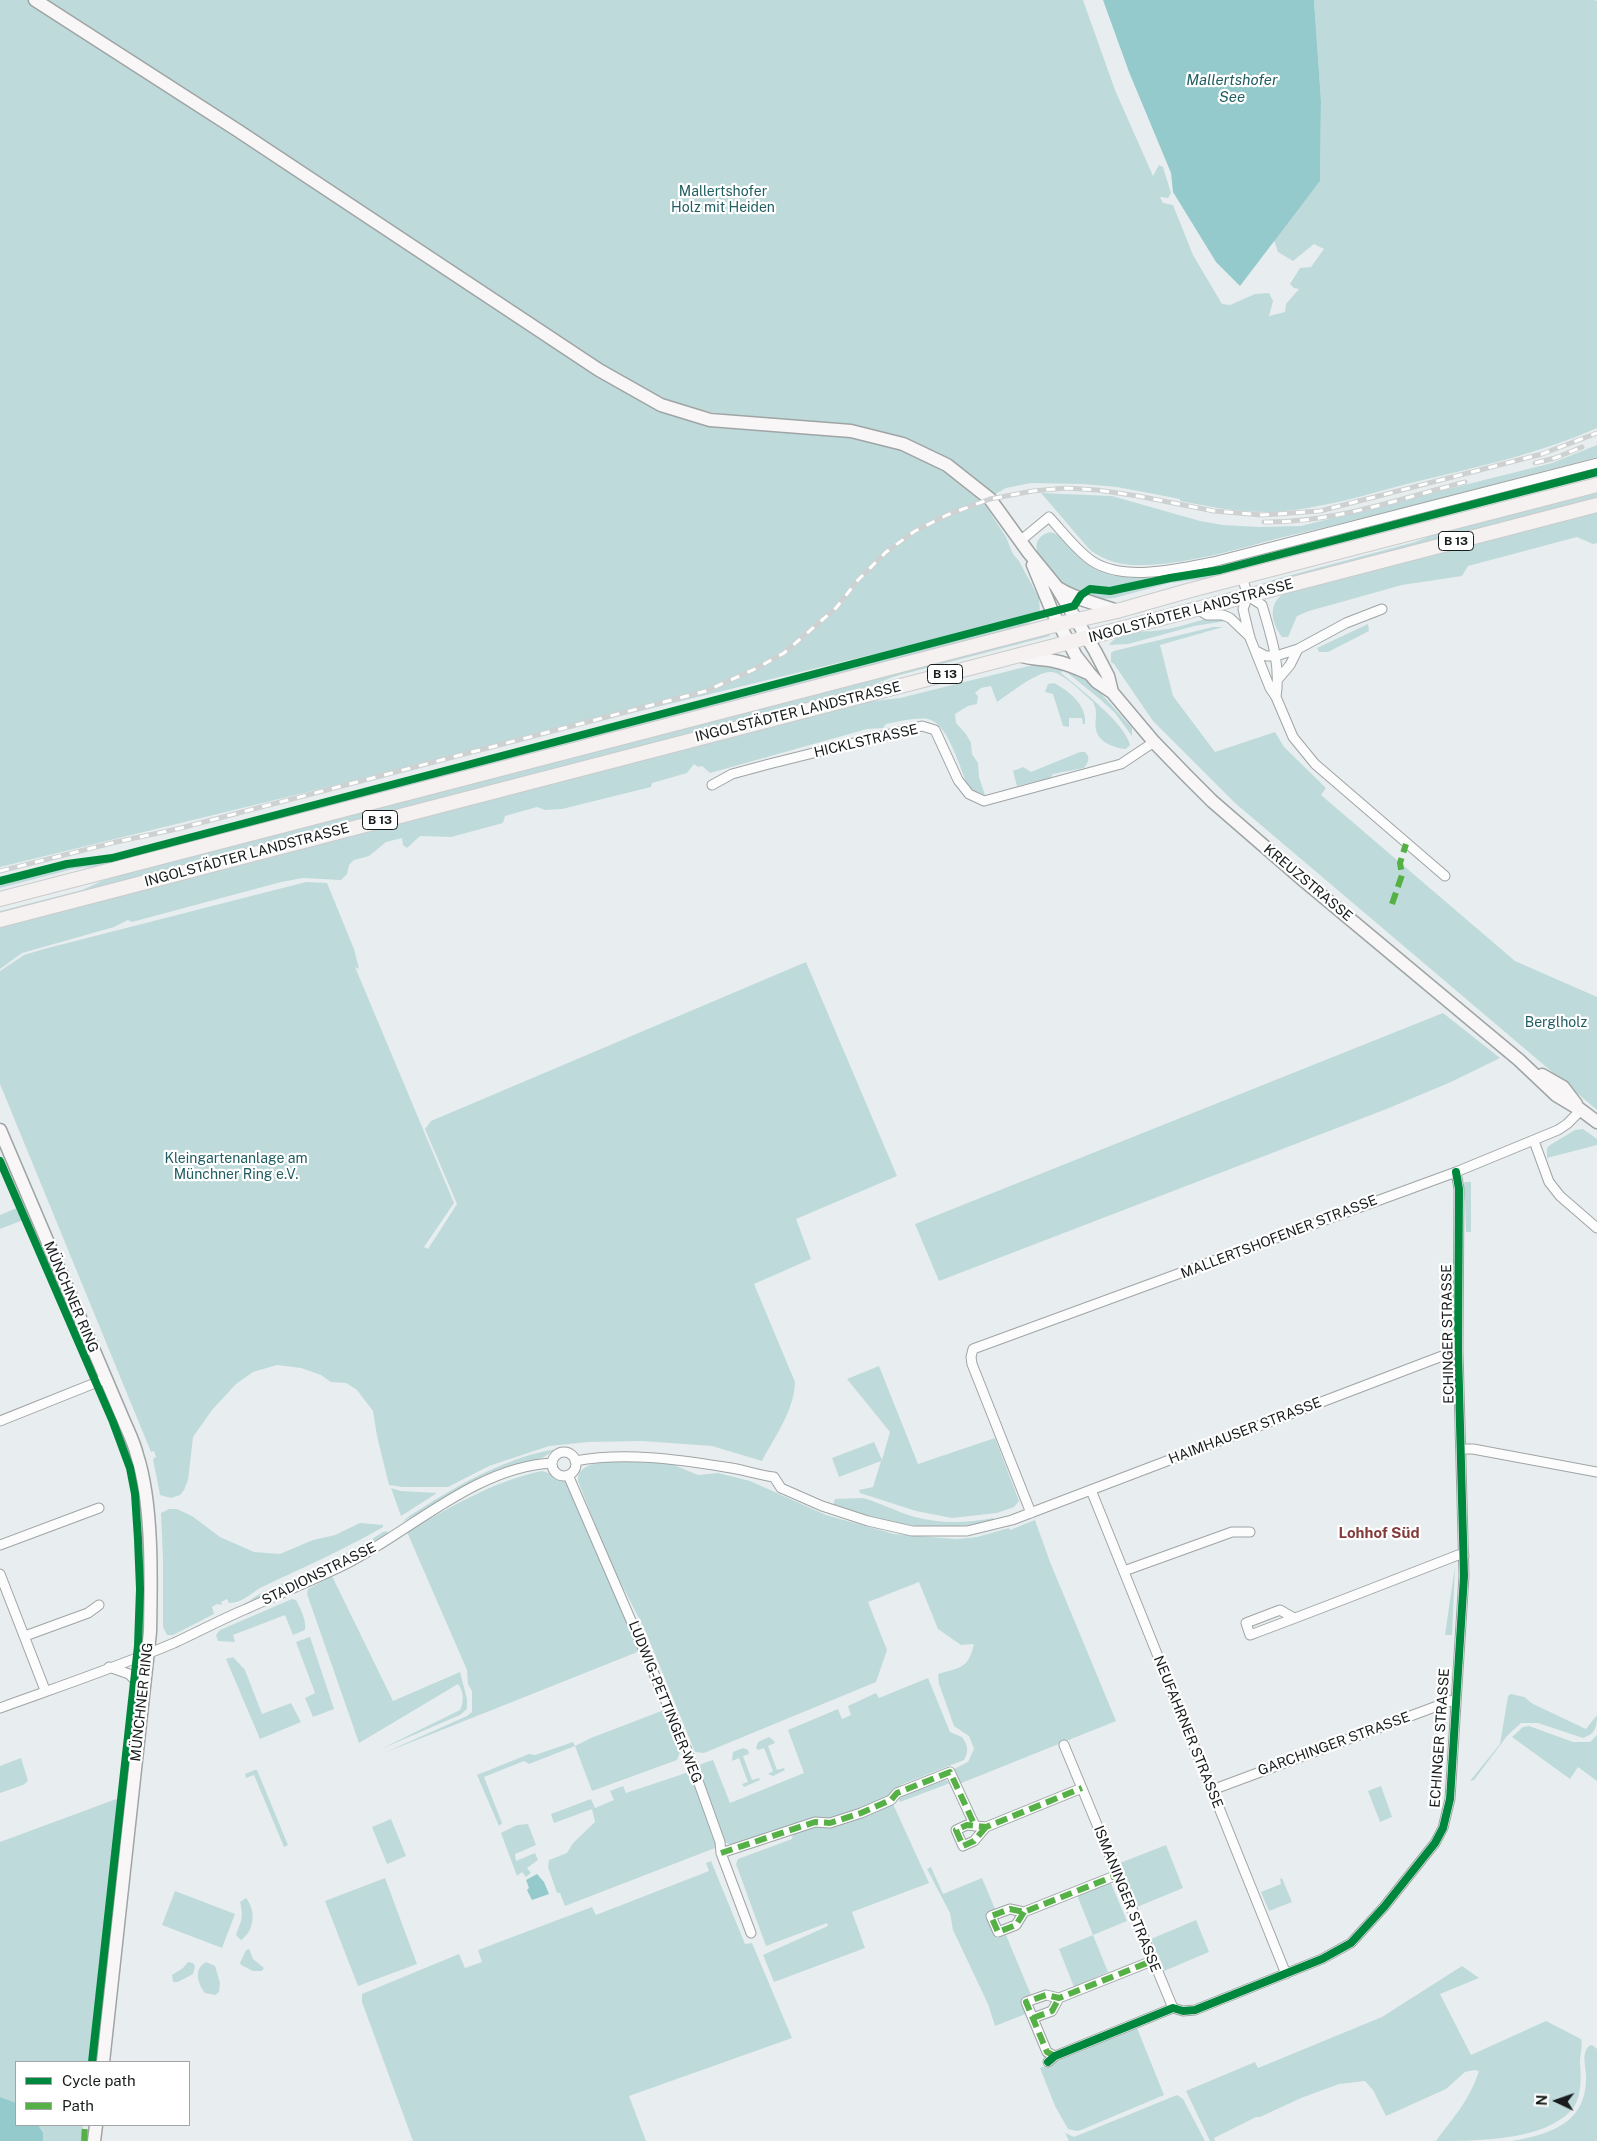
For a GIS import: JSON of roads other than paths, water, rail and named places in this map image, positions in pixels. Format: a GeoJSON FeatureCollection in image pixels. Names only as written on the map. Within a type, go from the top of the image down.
{"type":"FeatureCollection","features":[{"type":"Feature","properties":{"kind":"main road"},"geometry":{"type":"LineString","coordinates":[[35,0],[237,130],[599,370],[661,405],[710,420],[838,429],[904,444],[947,465],[990,499],[1029,553],[1056,586],[1071,596],[1117,611]]}},
{"type":"Feature","properties":{"kind":"main road","name":"INGOLSTÄDTER LANDSTRASSE"},"geometry":{"type":"LineString","coordinates":[[0,899],[1059,624],[1117,611],[1597,485]]}},
{"type":"Feature","properties":{"kind":"main road","name":"INGOLSTÄDTER LANDSTRASSE"},"geometry":{"type":"LineString","coordinates":[[0,920],[1597,505]]}},
{"type":"Feature","properties":{"kind":"main road","name":"KREUZSTRASSE"},"geometry":{"type":"LineString","coordinates":[[1029,553],[1048,604],[1069,643],[1090,674],[1097,682],[1112,692],[1154,742],[1212,801],[1519,1060],[1563,1088],[1581,1110],[1597,1122]]}},
{"type":"Feature","properties":{"kind":"main road","name":"KREUZSTRASSE"},"geometry":{"type":"LineString","coordinates":[[1056,586],[1088,638],[1108,676],[1112,692]]}},
{"type":"Feature","properties":{"kind":"main road","name":"KREUZSTRASSE"},"geometry":{"type":"LineString","coordinates":[[1019,655],[1033,660],[1052,660],[1067,663],[1090,674]]}},
{"type":"Feature","properties":{"kind":"main road","name":"MÜNCHNER RING"},"geometry":{"type":"LineString","coordinates":[[0,1130],[137,1455],[145,1493],[150,1597],[148,1653],[103,2061]]}},
{"type":"Feature","properties":{"kind":"main road"},"geometry":{"type":"LineString","coordinates":[[94,2141],[96,2126]]}},
{"type":"Feature","properties":{"kind":"street"},"geometry":{"type":"LineString","coordinates":[[1020,541],[1049,516],[1090,560],[1100,565],[1118,571],[1165,570],[1213,562],[1597,462]]}},
{"type":"Feature","properties":{"kind":"street"},"geometry":{"type":"LineString","coordinates":[[1242,577],[1248,596],[1243,609],[1250,638],[1292,737],[1315,764],[1445,876]]}},
{"type":"Feature","properties":{"kind":"street"},"geometry":{"type":"LineString","coordinates":[[1248,596],[1262,605],[1276,656],[1279,678],[1276,697]]}},
{"type":"Feature","properties":{"kind":"street"},"geometry":{"type":"LineString","coordinates":[[1197,609],[1208,615],[1223,615],[1230,618],[1250,638]]}},
{"type":"Feature","properties":{"kind":"street"},"geometry":{"type":"LineString","coordinates":[[1256,651],[1266,656],[1276,656],[1298,649],[1346,624],[1382,609]]}},
{"type":"Feature","properties":{"kind":"street"},"geometry":{"type":"LineString","coordinates":[[1266,678],[1279,678],[1290,665],[1298,649]]}},
{"type":"Feature","properties":{"kind":"street","name":"HICKLSTRASSE"},"geometry":{"type":"LineString","coordinates":[[712,785],[732,774],[922,726],[936,730],[958,780],[969,794],[984,801],[1121,764],[1154,742]]}},
{"type":"Feature","properties":{"kind":"street","name":"MALLERTSHOFENER STRASSE"},"geometry":{"type":"LineString","coordinates":[[1031,1513],[972,1364],[971,1352],[976,1347],[1456,1172],[1558,1130],[1581,1110]]}},
{"type":"Feature","properties":{"kind":"street"},"geometry":{"type":"LineString","coordinates":[[1534,1141],[1549,1182],[1560,1196],[1597,1228]]}},
{"type":"Feature","properties":{"kind":"street","name":"ECHINGER STRASSE"},"geometry":{"type":"LineString","coordinates":[[1033,2018],[1047,2052],[1052,2059],[1173,2008],[1183,2011],[1195,2010],[1322,1959],[1351,1943],[1389,1901],[1434,1843],[1442,1828],[1450,1799],[1464,1556],[1458,1350],[1459,1189],[1456,1172]]}},
{"type":"Feature","properties":{"kind":"street","name":"HAIMHAUSER STRASSE"},"geometry":{"type":"LineString","coordinates":[[1031,1513],[1458,1350]]}},
{"type":"Feature","properties":{"kind":"street"},"geometry":{"type":"LineString","coordinates":[[0,1421],[105,1379]]}},
{"type":"Feature","properties":{"kind":"street"},"geometry":{"type":"LineString","coordinates":[[1462,1449],[1473,1449],[1597,1472]]}},
{"type":"Feature","properties":{"kind":"street","name":"STADIONSTRASSE"},"geometry":{"type":"LineString","coordinates":[[0,1708],[148,1653],[346,1564],[370,1551],[432,1509],[486,1482],[514,1472],[552,1463],[554,1458],[562,1452],[570,1454],[575,1462],[597,1458],[648,1457],[728,1467],[774,1477],[780,1488],[822,1506],[868,1521],[912,1532],[968,1531],[1007,1522],[1031,1513]]}},
{"type":"Feature","properties":{"kind":"street"},"geometry":{"type":"LineString","coordinates":[[552,1463],[557,1473],[568,1474],[573,1471],[575,1462]]}},
{"type":"Feature","properties":{"kind":"street","name":"LUDWIG-PETTINGER-WEG"},"geometry":{"type":"LineString","coordinates":[[568,1474],[687,1750],[720,1842],[721,1853],[751,1933]]}},
{"type":"Feature","properties":{"kind":"street","name":"NEUFAHRNER STRASSE"},"geometry":{"type":"LineString","coordinates":[[1091,1490],[1286,1974]]}},
{"type":"Feature","properties":{"kind":"street"},"geometry":{"type":"LineString","coordinates":[[0,1545],[99,1508]]}},
{"type":"Feature","properties":{"kind":"street"},"geometry":{"type":"LineString","coordinates":[[1124,1571],[1232,1532],[1250,1532]]}},
{"type":"Feature","properties":{"kind":"street"},"geometry":{"type":"LineString","coordinates":[[1294,1618],[1280,1610],[1246,1623],[1250,1635],[1458,1556],[1464,1556]]}},
{"type":"Feature","properties":{"kind":"street"},"geometry":{"type":"LineString","coordinates":[[0,1574],[45,1690]]}},
{"type":"Feature","properties":{"kind":"street"},"geometry":{"type":"LineString","coordinates":[[25,1636],[99,1606]]}},
{"type":"Feature","properties":{"kind":"street"},"geometry":{"type":"LineString","coordinates":[[109,1667],[129,1674],[144,1690]]}},
{"type":"Feature","properties":{"kind":"street","name":"GARCHINGER STRASSE"},"geometry":{"type":"LineString","coordinates":[[1212,1790],[1456,1698]]}},
{"type":"Feature","properties":{"kind":"street","name":"ISMANINGER STRASSE"},"geometry":{"type":"LineString","coordinates":[[1064,1745],[1173,2008]]}},
{"type":"Feature","properties":{"kind":"street"},"geometry":{"type":"LineString","coordinates":[[721,1853],[815,1822],[830,1823],[861,1814],[892,1800],[897,1792],[950,1772],[974,1826]]}},
{"type":"Feature","properties":{"kind":"street"},"geometry":{"type":"LineString","coordinates":[[986,1827],[974,1841],[962,1846],[956,1830],[967,1825],[986,1827],[1082,1788]]}},
{"type":"Feature","properties":{"kind":"street"},"geometry":{"type":"LineString","coordinates":[[1024,1912],[1117,1875]]}},
{"type":"Feature","properties":{"kind":"street"},"geometry":{"type":"LineString","coordinates":[[1059,1998],[1052,2011],[1033,2018],[1026,2002],[1046,1995],[1059,1998],[1152,1960]]}},
{"type":"Feature","properties":{"kind":"water","name":"Mallertshofer See"},"geometry":{"type":"Polygon","coordinates":[[[1103,0],[1314,0],[1321,101],[1320,181],[1240,286],[1216,262],[1173,192],[1171,173],[1129,72],[1103,0]]]}},
{"type":"Feature","properties":{"kind":"water"},"geometry":{"type":"Polygon","coordinates":[[[537,1874],[544,1882],[549,1894],[532,1900],[527,1890],[529,1888],[526,1880],[537,1874]]]}},
{"type":"Feature","properties":{"kind":"water"},"geometry":{"type":"Polygon","coordinates":[[[0,2097],[15,2103],[15,2126],[39,2126],[43,2133],[43,2141],[0,2141],[0,2097]]]}},
{"type":"Feature","properties":{"kind":"railway"},"geometry":{"type":"LineString","coordinates":[[0,871],[177,829],[706,691],[755,669],[784,653],[836,608],[858,580],[886,552],[915,531],[947,515],[990,499],[1033,491],[1066,488],[1138,496],[1214,511],[1262,515],[1320,511],[1542,454],[1597,433]]}},
{"type":"Feature","properties":{"kind":"railway"},"geometry":{"type":"LineString","coordinates":[[1535,463],[1555,458],[1582,447]]}},
{"type":"Feature","properties":{"kind":"railway"},"geometry":{"type":"LineString","coordinates":[[1264,522],[1315,519],[1341,514],[1465,482]]}},
{"type":"Feature","properties":{"kind":"district","name":"Lohhof Süd"},"geometry":{"type":"Point","coordinates":[1379,1533]}},
{"type":"Feature","properties":{"kind":"park label","name":"Mallertshofer Holz mit Heiden"},"geometry":{"type":"Point","coordinates":[723,200]}},
{"type":"Feature","properties":{"kind":"park label","name":"Berglholz"},"geometry":{"type":"Point","coordinates":[1556,1023]}},
{"type":"Feature","properties":{"kind":"park label","name":"Kleingartenanlage am Münchner Ring e.V."},"geometry":{"type":"Point","coordinates":[236,1168]}}]}
